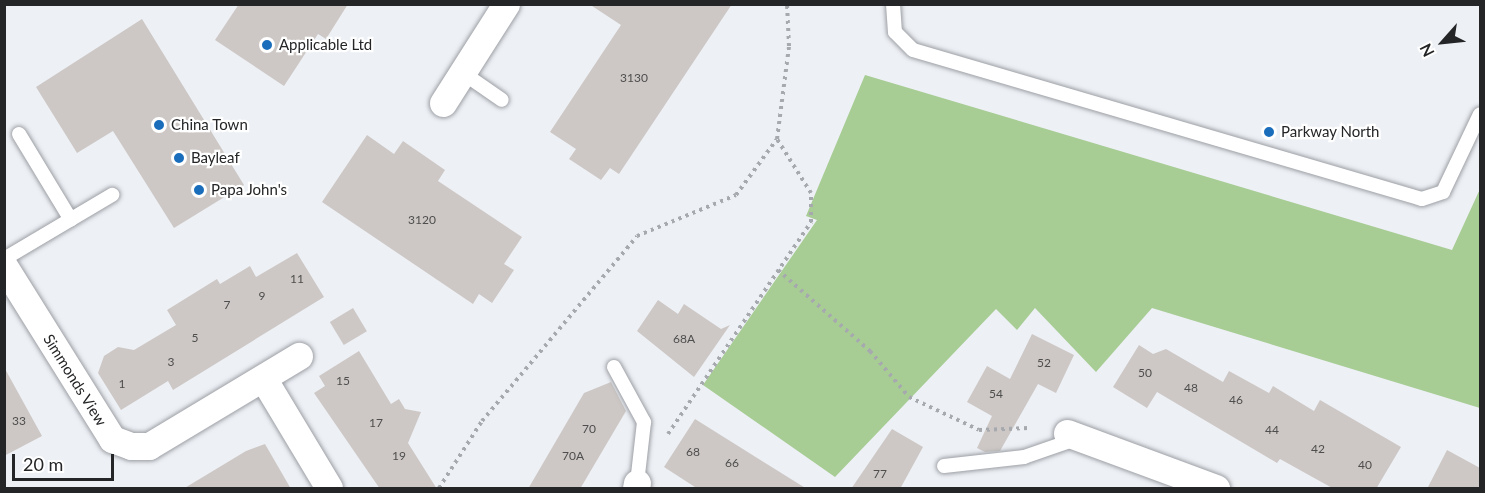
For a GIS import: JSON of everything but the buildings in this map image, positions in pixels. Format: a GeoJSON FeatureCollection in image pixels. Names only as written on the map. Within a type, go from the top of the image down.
{"type":"FeatureCollection","features":[{"type":"Feature","properties":{"kind":"street"},"geometry":{"type":"LineString","coordinates":[[443,103],[506,4]]}},
{"type":"Feature","properties":{"kind":"street","name":"Simmonds View"},"geometry":{"type":"LineString","coordinates":[[4,266],[112,439],[149,446],[299,356]]}},
{"type":"Feature","properties":{"kind":"street"},"geometry":{"type":"LineString","coordinates":[[263,378],[329,489]]}},
{"type":"Feature","properties":{"kind":"street"},"geometry":{"type":"LineString","coordinates":[[1074,435],[1203,485]]}},
{"type":"Feature","properties":{"kind":"lane"},"geometry":{"type":"LineString","coordinates":[[893,4],[895,32],[913,50],[1422,199],[1443,192],[1480,114]]}},
{"type":"Feature","properties":{"kind":"lane"},"geometry":{"type":"LineString","coordinates":[[463,73],[502,100]]}},
{"type":"Feature","properties":{"kind":"lane"},"geometry":{"type":"LineString","coordinates":[[20,134],[71,220]]}},
{"type":"Feature","properties":{"kind":"lane"},"geometry":{"type":"LineString","coordinates":[[4,258],[112,195]]}},
{"type":"Feature","properties":{"kind":"lane"},"geometry":{"type":"LineString","coordinates":[[614,367],[644,422],[636,486]]}},
{"type":"Feature","properties":{"kind":"lane"},"geometry":{"type":"LineString","coordinates":[[944,466],[1024,457],[1074,435]]}},
{"type":"Feature","properties":{"kind":"path"},"geometry":{"type":"LineString","coordinates":[[439,489],[482,421],[637,236],[736,195],[777,140],[789,46],[787,4]]}},
{"type":"Feature","properties":{"kind":"path"},"geometry":{"type":"LineString","coordinates":[[636,486],[811,222],[812,192],[777,140]]}},
{"type":"Feature","properties":{"kind":"path"},"geometry":{"type":"LineString","coordinates":[[778,270],[870,351],[909,397],[979,430],[1056,427],[1074,435]]}},
{"type":"Feature","properties":{"kind":"green space"},"geometry":{"type":"Polygon","coordinates":[[[865,75],[1452,250],[1480,189],[1480,408],[1152,308],[1096,372],[1035,308],[1017,330],[996,309],[835,477],[703,385],[817,220],[806,216],[865,75]]]}},
{"type":"Feature","properties":{"kind":"place","name":"Applicable Ltd"},"geometry":{"type":"Point","coordinates":[267,45]}},
{"type":"Feature","properties":{"kind":"place","name":"China Town"},"geometry":{"type":"Point","coordinates":[159,125]}},
{"type":"Feature","properties":{"kind":"place","name":"Parkway North"},"geometry":{"type":"Point","coordinates":[1269,132]}},
{"type":"Feature","properties":{"kind":"place","name":"Bayleaf"},"geometry":{"type":"Point","coordinates":[179,158]}},
{"type":"Feature","properties":{"kind":"place","name":"Papa John's"},"geometry":{"type":"Point","coordinates":[199,190]}}]}
